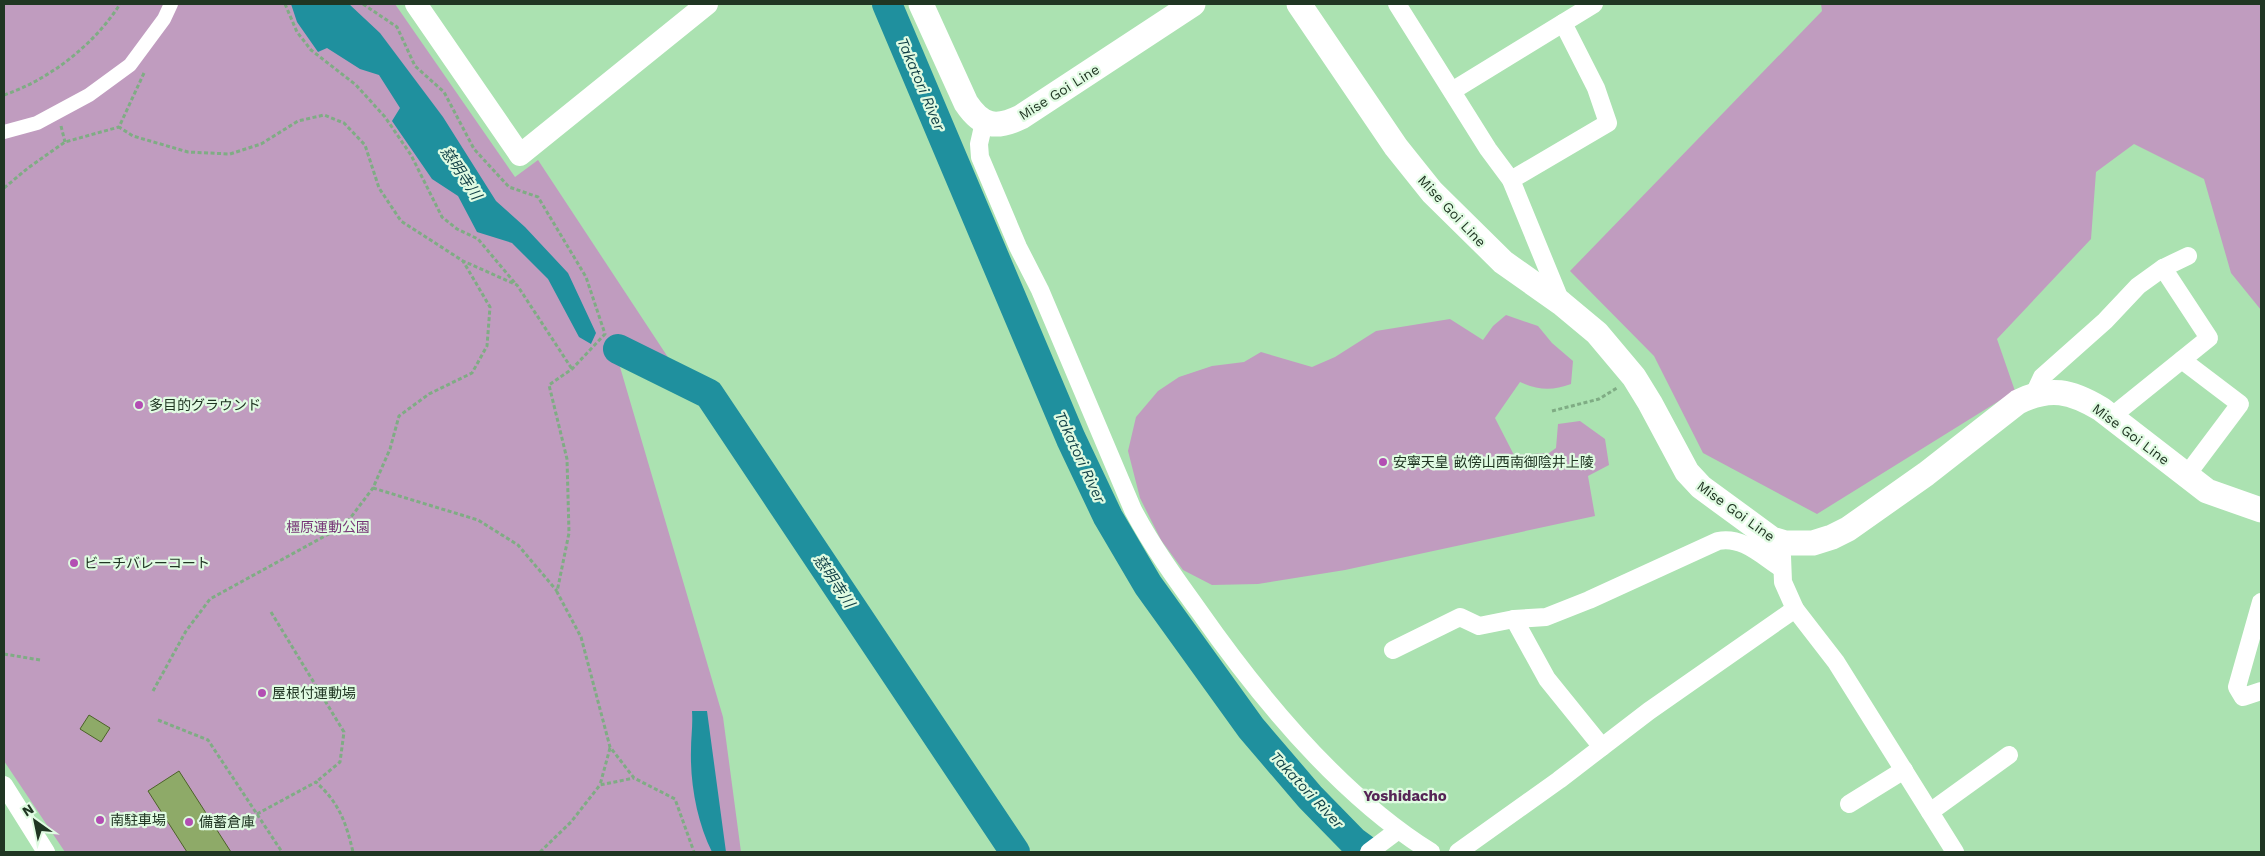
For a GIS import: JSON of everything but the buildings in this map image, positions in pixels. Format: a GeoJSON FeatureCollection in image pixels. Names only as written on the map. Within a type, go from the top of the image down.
{"type":"FeatureCollection","features":[{"type":"Feature","properties":{"kind":"main road"},"geometry":{"type":"LineString","coordinates":[[921,4],[966,103],[974,115],[984,122]]}},
{"type":"Feature","properties":{"kind":"main road","name":"Mise Goi Line"},"geometry":{"type":"LineString","coordinates":[[984,122],[997,125],[1021,117],[1193,4]]}},
{"type":"Feature","properties":{"kind":"main road","name":"Mise Goi Line"},"geometry":{"type":"LineString","coordinates":[[1299,4],[1396,147],[1432,192],[1498,257],[1562,303],[1597,333],[1634,377],[1687,472],[1701,487],[1772,539],[1785,543],[1813,543],[1848,529],[1926,474],[2018,402],[2034,394],[2051,391],[2082,398],[2111,417],[2186,476],[2216,494],[2261,510]]}},
{"type":"Feature","properties":{"kind":"street"},"geometry":{"type":"LineString","coordinates":[[4,132],[37,123],[89,95],[130,65],[164,19],[172,4]]}},
{"type":"Feature","properties":{"kind":"street"},"geometry":{"type":"LineString","coordinates":[[416,4],[520,155],[707,4]]}},
{"type":"Feature","properties":{"kind":"street"},"geometry":{"type":"LineString","coordinates":[[1397,4],[1511,180],[1562,303]]}},
{"type":"Feature","properties":{"kind":"street"},"geometry":{"type":"LineString","coordinates":[[1452,91],[1594,4]]}},
{"type":"Feature","properties":{"kind":"street"},"geometry":{"type":"LineString","coordinates":[[1511,180],[1608,124],[1596,88],[1563,23]]}},
{"type":"Feature","properties":{"kind":"street"},"geometry":{"type":"LineString","coordinates":[[984,122],[979,144],[980,157],[1018,247],[1048,308],[1130,503],[1147,537],[1229,654],[1271,706],[1393,834],[1431,852]]}},
{"type":"Feature","properties":{"kind":"street"},"geometry":{"type":"LineString","coordinates":[[2034,394],[2042,377],[2105,321],[2138,286],[2163,268],[2188,256]]}},
{"type":"Feature","properties":{"kind":"street"},"geometry":{"type":"LineString","coordinates":[[2111,417],[2209,338],[2163,268]]}},
{"type":"Feature","properties":{"kind":"street"},"geometry":{"type":"LineString","coordinates":[[2182,360],[2240,404],[2186,476]]}},
{"type":"Feature","properties":{"kind":"street"},"geometry":{"type":"LineString","coordinates":[[1393,650],[1460,618],[1479,626],[1514,618],[1546,616],[1718,541],[1730,539],[1743,543],[1781,568]]}},
{"type":"Feature","properties":{"kind":"street"},"geometry":{"type":"LineString","coordinates":[[1785,543],[1781,568],[1783,582],[1795,609],[1836,662],[1955,852]]}},
{"type":"Feature","properties":{"kind":"street"},"geometry":{"type":"LineString","coordinates":[[2261,602],[2238,688],[2243,696],[2261,691]]}},
{"type":"Feature","properties":{"kind":"street"},"geometry":{"type":"LineString","coordinates":[[1458,852],[1649,711],[1795,609]]}},
{"type":"Feature","properties":{"kind":"street"},"geometry":{"type":"LineString","coordinates":[[1514,618],[1547,679],[1602,747]]}},
{"type":"Feature","properties":{"kind":"street"},"geometry":{"type":"LineString","coordinates":[[1930,812],[2009,755]]}},
{"type":"Feature","properties":{"kind":"street"},"geometry":{"type":"LineString","coordinates":[[1849,804],[1904,770]]}},
{"type":"Feature","properties":{"kind":"street"},"geometry":{"type":"LineString","coordinates":[[4,786],[46,852]]}},
{"type":"Feature","properties":{"kind":"street"},"geometry":{"type":"LineString","coordinates":[[1369,852],[1393,834]]}},
{"type":"Feature","properties":{"kind":"path"},"geometry":{"type":"LineString","coordinates":[[4,95],[47,74],[80,50],[111,18],[120,4]]}},
{"type":"Feature","properties":{"kind":"path"},"geometry":{"type":"LineString","coordinates":[[285,4],[297,32],[311,50],[356,86],[385,117],[411,155],[442,217],[457,229],[478,239],[517,285],[572,368]]}},
{"type":"Feature","properties":{"kind":"path"},"geometry":{"type":"LineString","coordinates":[[363,4],[397,27],[415,66],[444,92],[474,149],[509,187],[538,197],[586,277],[605,334],[572,368],[549,385],[566,460],[569,533],[557,592]]}},
{"type":"Feature","properties":{"kind":"path"},"geometry":{"type":"LineString","coordinates":[[118,127],[147,66]]}},
{"type":"Feature","properties":{"kind":"path"},"geometry":{"type":"LineString","coordinates":[[4,188],[28,168],[65,142],[118,127],[133,136],[188,152],[230,154],[261,144],[298,121],[324,116],[344,123],[365,145],[379,188],[401,221],[463,261],[517,285]]}},
{"type":"Feature","properties":{"kind":"path"},"geometry":{"type":"LineString","coordinates":[[153,691],[186,631],[210,599],[345,525],[374,488],[390,449],[399,416],[429,394],[472,373],[487,346],[490,307],[463,261]]}},
{"type":"Feature","properties":{"kind":"path"},"geometry":{"type":"LineString","coordinates":[[1552,411],[1599,399],[1634,377]]}},
{"type":"Feature","properties":{"kind":"path"},"geometry":{"type":"LineString","coordinates":[[374,488],[478,520],[518,545],[557,592],[581,637],[610,747],[634,778],[675,799],[694,852]]}},
{"type":"Feature","properties":{"kind":"path"},"geometry":{"type":"LineString","coordinates":[[257,814],[316,782],[340,762],[344,732],[271,612]]}},
{"type":"Feature","properties":{"kind":"path"},"geometry":{"type":"LineString","coordinates":[[4,654],[40,660]]}},
{"type":"Feature","properties":{"kind":"path"},"geometry":{"type":"LineString","coordinates":[[158,720],[208,740],[282,852]]}},
{"type":"Feature","properties":{"kind":"path"},"geometry":{"type":"LineString","coordinates":[[540,852],[571,822],[600,785],[610,747]]}},
{"type":"Feature","properties":{"kind":"path"},"geometry":{"type":"LineString","coordinates":[[600,785],[634,778]]}},
{"type":"Feature","properties":{"kind":"path"},"geometry":{"type":"LineString","coordinates":[[316,782],[331,795],[342,817],[353,852]]}},
{"type":"Feature","properties":{"kind":"green space","name":"橿原運動公園"},"geometry":{"type":"Polygon","coordinates":[[[4,4],[395,4],[515,177],[538,160],[679,374],[614,339],[615,350],[723,717],[741,852],[65,852],[4,761],[4,4]]]}},
{"type":"Feature","properties":{"kind":"green space"},"geometry":{"type":"Polygon","coordinates":[[[1821,4],[2261,4],[2261,310],[2231,273],[2204,179],[2134,144],[2096,172],[2091,239],[1997,339],[2015,391],[1817,514],[1703,453],[1654,356],[1570,271],[1822,11],[1821,4]]]}},
{"type":"Feature","properties":{"kind":"green space"},"geometry":{"type":"Polygon","coordinates":[[[1506,315],[1538,326],[1552,343],[1573,361],[1571,384],[1545,389],[1520,382],[1495,418],[1514,455],[1549,453],[1556,448],[1558,424],[1580,421],[1605,439],[1609,465],[1588,476],[1595,516],[1345,570],[1258,584],[1212,585],[1183,570],[1161,540],[1140,498],[1128,451],[1136,417],[1158,391],[1179,377],[1212,366],[1244,362],[1261,352],[1312,367],[1335,357],[1376,331],[1450,319],[1483,340],[1493,326],[1506,315]]]}},
{"type":"Feature","properties":{"kind":"water"},"geometry":{"type":"Polygon","coordinates":[[[291,4],[349,4],[380,33],[443,117],[496,201],[525,227],[568,273],[596,333],[591,344],[579,337],[548,279],[512,243],[477,232],[458,196],[432,179],[392,121],[400,108],[379,75],[360,69],[327,48],[318,52],[297,22],[291,4]]]}},
{"type":"Feature","properties":{"kind":"water"},"geometry":{"type":"Polygon","coordinates":[[[692,711],[707,711],[726,852],[712,852],[698,815],[692,776],[692,711]]]}},
{"type":"Feature","properties":{"kind":"waterway","name":"Takatori River"},"geometry":{"type":"LineString","coordinates":[[887,4],[1071,439],[1108,517],[1148,585],[1251,728],[1310,797],[1353,841],[1368,852]]}},
{"type":"Feature","properties":{"kind":"waterway","name":"慈明寺川"},"geometry":{"type":"LineString","coordinates":[[618,349],[709,394],[1015,852]]}},
{"type":"Feature","properties":{"kind":"place","name":"多目的グラウンド"},"geometry":{"type":"Point","coordinates":[139,405]}},
{"type":"Feature","properties":{"kind":"place","name":"安寧天皇 畝傍山西南御陰井上陵"},"geometry":{"type":"Point","coordinates":[1383,462]}},
{"type":"Feature","properties":{"kind":"place","name":"ビーチバレーコート"},"geometry":{"type":"Point","coordinates":[74,563]}},
{"type":"Feature","properties":{"kind":"place","name":"屋根付運動場"},"geometry":{"type":"Point","coordinates":[262,693]}},
{"type":"Feature","properties":{"kind":"place","name":"南駐車場"},"geometry":{"type":"Point","coordinates":[100,820]}},
{"type":"Feature","properties":{"kind":"place","name":"備蓄倉庫"},"geometry":{"type":"Point","coordinates":[189,822]}},
{"type":"Feature","properties":{"kind":"district","name":"Yoshidacho"},"geometry":{"type":"Point","coordinates":[1405,796]}}]}
